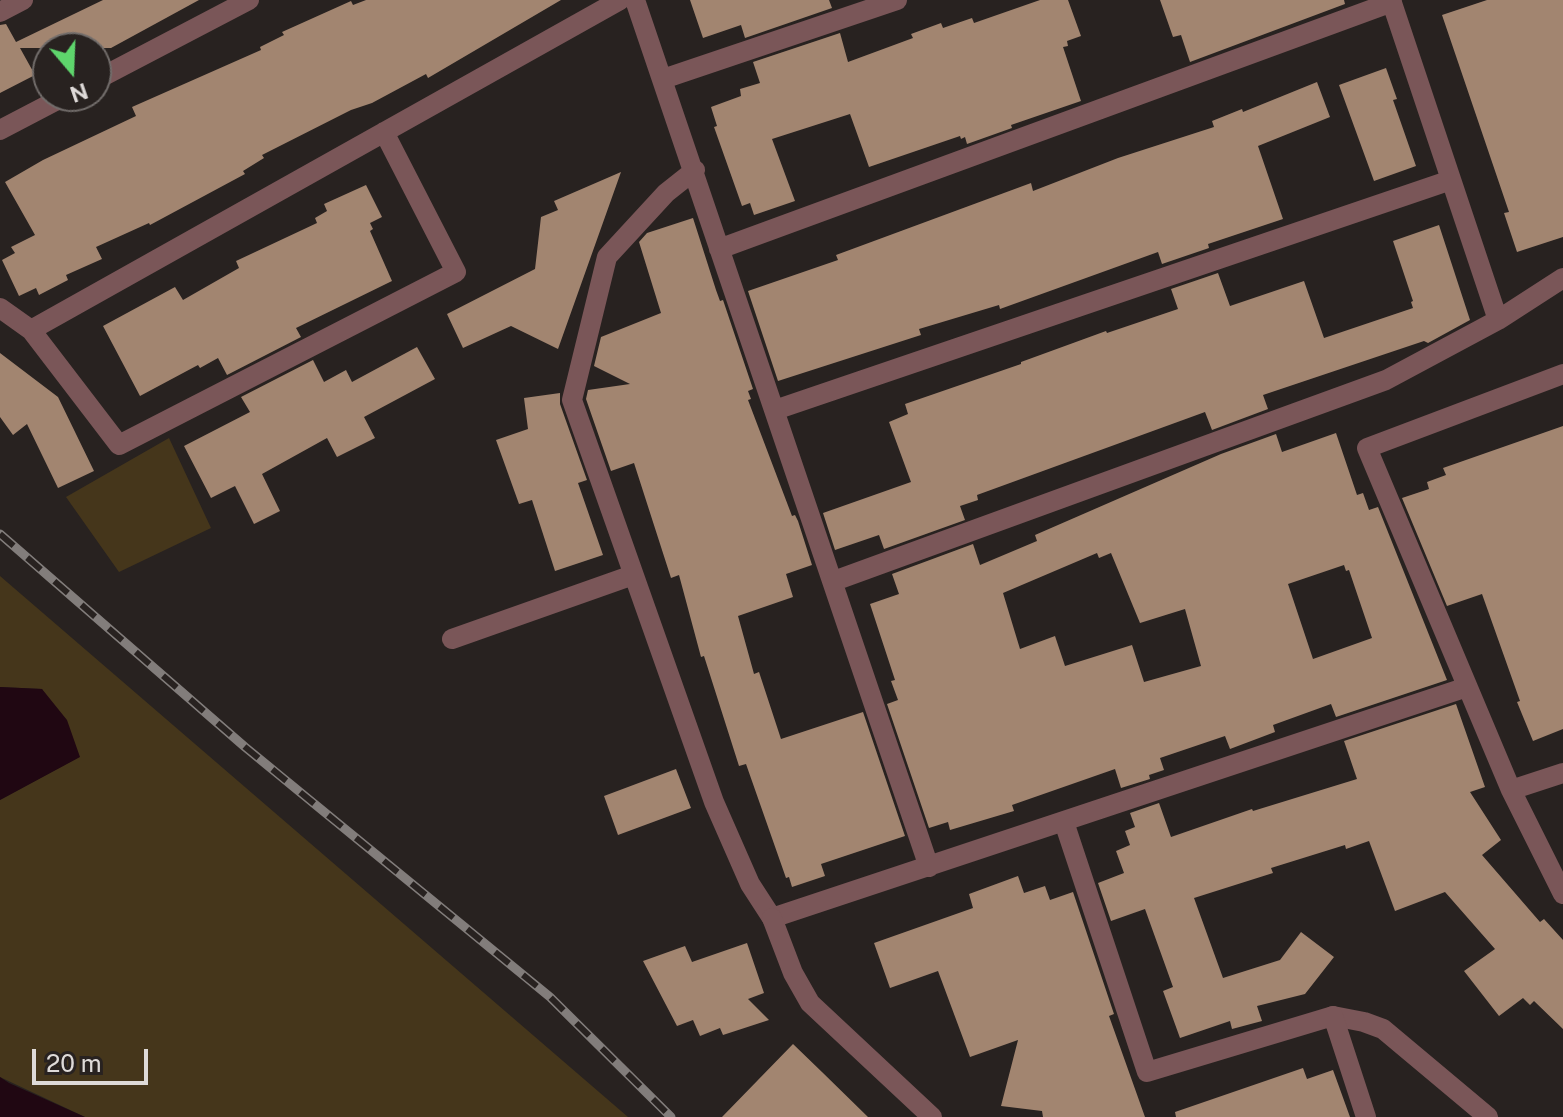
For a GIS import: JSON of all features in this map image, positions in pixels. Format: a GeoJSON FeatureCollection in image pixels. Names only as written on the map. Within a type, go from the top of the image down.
{"type":"FeatureCollection","features":[{"type":"Feature","properties":{"kind":"street"},"geometry":{"type":"LineString","coordinates":[[0,12],[23,0]]}},
{"type":"Feature","properties":{"kind":"street"},"geometry":{"type":"LineString","coordinates":[[112,72],[249,0]]}},
{"type":"Feature","properties":{"kind":"street"},"geometry":{"type":"LineString","coordinates":[[31,330],[620,0]]}},
{"type":"Feature","properties":{"kind":"street"},"geometry":{"type":"LineString","coordinates":[[635,0],[929,867]]}},
{"type":"Feature","properties":{"kind":"street"},"geometry":{"type":"LineString","coordinates":[[663,79],[897,0]]}},
{"type":"Feature","properties":{"kind":"street"},"geometry":{"type":"LineString","coordinates":[[719,249],[1392,1],[1498,320]]}},
{"type":"Feature","properties":{"kind":"street"},"geometry":{"type":"LineString","coordinates":[[0,130],[34,112]]}},
{"type":"Feature","properties":{"kind":"street"},"geometry":{"type":"LineString","coordinates":[[0,308],[31,330],[119,445],[456,272],[384,132]]}},
{"type":"Feature","properties":{"kind":"street"},"geometry":{"type":"LineString","coordinates":[[695,170],[666,193],[607,257],[572,400],[714,802],[750,884],[772,918],[793,973],[810,1003],[932,1117]]}},
{"type":"Feature","properties":{"kind":"street"},"geometry":{"type":"LineString","coordinates":[[775,410],[1451,180]]}},
{"type":"Feature","properties":{"kind":"street"},"geometry":{"type":"LineString","coordinates":[[834,581],[1386,380],[1498,320],[1563,278]]}},
{"type":"Feature","properties":{"kind":"street"},"geometry":{"type":"LineString","coordinates":[[1563,374],[1367,448],[1511,790],[1563,894]]}},
{"type":"Feature","properties":{"kind":"street"},"geometry":{"type":"LineString","coordinates":[[452,639],[633,575]]}},
{"type":"Feature","properties":{"kind":"street"},"geometry":{"type":"LineString","coordinates":[[772,918],[1467,687]]}},
{"type":"Feature","properties":{"kind":"street"},"geometry":{"type":"LineString","coordinates":[[1511,790],[1563,773]]}},
{"type":"Feature","properties":{"kind":"street"},"geometry":{"type":"LineString","coordinates":[[1064,822],[1147,1072],[1333,1016],[1383,1029],[1488,1117]]}},
{"type":"Feature","properties":{"kind":"street"},"geometry":{"type":"LineString","coordinates":[[1333,1016],[1366,1117]]}},
{"type":"Feature","properties":{"kind":"shaded area"},"geometry":{"type":"Polygon","coordinates":[[[169,438],[211,528],[119,572],[66,497],[169,438]]]}},
{"type":"Feature","properties":{"kind":"shaded area"},"geometry":{"type":"Polygon","coordinates":[[[0,576],[628,1117],[85,1117],[0,1077],[0,800],[79,757],[42,689],[0,687],[0,576]]]}},
{"type":"Feature","properties":{"kind":"shaded area"},"geometry":{"type":"Polygon","coordinates":[[[0,687],[42,689],[67,720],[80,757],[0,800],[0,687]]]}},
{"type":"Feature","properties":{"kind":"shaded area"},"geometry":{"type":"Polygon","coordinates":[[[0,1077],[9,1083],[85,1117],[0,1117],[0,1077]]]}},
{"type":"Feature","properties":{"kind":"building"},"geometry":{"type":"Polygon","coordinates":[[[103,0],[199,0],[112,47],[112,32],[37,32],[103,0]]]}},
{"type":"Feature","properties":{"kind":"building"},"geometry":{"type":"Polygon","coordinates":[[[366,0],[561,0],[428,78],[426,74],[262,155],[264,158],[243,171],[245,174],[150,225],[96,247],[102,259],[66,275],[68,280],[39,295],[36,288],[19,296],[2,260],[15,253],[11,247],[35,235],[5,182],[43,160],[136,116],[132,107],[261,50],[260,47],[284,35],[282,32],[351,1],[353,5],[366,0]]]}},
{"type":"Feature","properties":{"kind":"building"},"geometry":{"type":"Polygon","coordinates":[[[690,0],[829,0],[832,8],[745,38],[741,25],[703,38],[690,0]]]}},
{"type":"Feature","properties":{"kind":"building"},"geometry":{"type":"Polygon","coordinates":[[[1040,0],[1068,0],[1081,36],[1067,41],[1068,46],[1063,47],[1081,101],[967,144],[965,137],[961,139],[960,136],[869,167],[850,114],[772,139],[795,201],[754,215],[750,203],[742,206],[714,127],[717,126],[711,107],[741,96],[740,89],[760,83],[753,62],[840,33],[848,62],[913,38],[911,34],[941,23],[943,28],[972,18],[974,23],[1040,0]]]}},
{"type":"Feature","properties":{"kind":"building"},"geometry":{"type":"Polygon","coordinates":[[[1160,0],[1344,0],[1345,4],[1190,62],[1181,35],[1173,37],[1160,0]]]}},
{"type":"Feature","properties":{"kind":"building"},"geometry":{"type":"Polygon","coordinates":[[[1487,0],[1563,0],[1563,237],[1517,252],[1504,213],[1509,212],[1442,15],[1487,0]]]}},
{"type":"Feature","properties":{"kind":"building"},"geometry":{"type":"Polygon","coordinates":[[[6,24],[16,42],[32,34],[32,48],[20,48],[32,70],[32,77],[0,93],[0,25],[6,24]]]}},
{"type":"Feature","properties":{"kind":"building"},"geometry":{"type":"Polygon","coordinates":[[[1386,68],[1397,99],[1393,100],[1416,166],[1374,181],[1339,85],[1386,68]]]}},
{"type":"Feature","properties":{"kind":"building"},"geometry":{"type":"Polygon","coordinates":[[[1317,82],[1330,117],[1258,146],[1283,219],[1208,244],[1209,248],[1162,264],[1158,252],[1000,309],[999,305],[919,329],[921,335],[778,381],[748,291],[838,260],[836,255],[1031,183],[1033,191],[1118,158],[1214,127],[1212,121],[1317,82]]]}},
{"type":"Feature","properties":{"kind":"building"},"geometry":{"type":"Polygon","coordinates":[[[621,172],[558,349],[511,326],[463,348],[447,314],[535,269],[541,217],[558,210],[554,201],[621,172]]]}},
{"type":"Feature","properties":{"kind":"building"},"geometry":{"type":"Polygon","coordinates":[[[366,185],[382,217],[370,223],[373,229],[370,231],[392,281],[296,328],[301,337],[227,375],[218,358],[200,368],[198,365],[140,396],[103,326],[175,287],[183,300],[239,268],[236,261],[317,223],[315,218],[327,211],[324,204],[366,185]]]}},
{"type":"Feature","properties":{"kind":"building"},"geometry":{"type":"Polygon","coordinates":[[[693,218],[753,389],[748,391],[751,399],[748,400],[792,516],[795,515],[798,521],[812,565],[786,574],[793,597],[738,616],[754,674],[759,672],[781,739],[863,712],[905,836],[821,864],[825,876],[792,887],[789,877],[786,878],[746,764],[739,766],[704,656],[701,657],[679,575],[671,578],[634,463],[611,471],[586,399],[588,390],[630,384],[594,366],[601,337],[661,313],[639,242],[647,233],[693,218]]]}},
{"type":"Feature","properties":{"kind":"building"},"geometry":{"type":"Polygon","coordinates":[[[1439,225],[1470,320],[1428,343],[1424,341],[1263,395],[1268,409],[1212,430],[1205,412],[977,495],[978,500],[960,506],[965,520],[884,549],[879,535],[835,550],[823,513],[911,482],[889,422],[908,414],[905,404],[1106,331],[1178,309],[1171,289],[1218,273],[1230,306],[1304,281],[1324,338],[1413,308],[1393,241],[1439,225]]]}},
{"type":"Feature","properties":{"kind":"building"},"geometry":{"type":"Polygon","coordinates":[[[417,347],[435,379],[364,417],[375,438],[337,457],[327,438],[262,474],[280,511],[254,524],[235,486],[211,498],[184,446],[250,412],[241,397],[313,360],[324,382],[346,370],[352,382],[417,347]]]}},
{"type":"Feature","properties":{"kind":"building"},"geometry":{"type":"Polygon","coordinates":[[[0,353],[58,397],[94,471],[58,488],[27,424],[13,435],[0,417],[0,353]]]}},
{"type":"Feature","properties":{"kind":"building"},"geometry":{"type":"Polygon","coordinates":[[[560,393],[560,404],[587,480],[578,483],[603,555],[555,571],[532,500],[519,504],[496,440],[528,429],[524,398],[560,393]]]}},
{"type":"Feature","properties":{"kind":"building"},"geometry":{"type":"Polygon","coordinates":[[[1563,426],[1563,729],[1533,741],[1482,594],[1447,606],[1402,498],[1429,489],[1427,482],[1446,475],[1443,468],[1563,426]]]}},
{"type":"Feature","properties":{"kind":"building"},"geometry":{"type":"Polygon","coordinates":[[[1336,433],[1357,495],[1363,493],[1369,510],[1378,507],[1447,680],[1336,717],[1331,704],[1273,725],[1275,732],[1230,749],[1225,736],[1160,758],[1164,770],[1149,775],[1150,779],[1121,788],[1115,769],[1012,805],[1014,811],[950,830],[948,822],[929,828],[887,704],[898,700],[891,681],[895,680],[870,604],[899,594],[892,574],[973,544],[980,565],[1037,541],[1035,535],[1221,454],[1276,434],[1282,452],[1336,433]],[[1097,553],[1003,593],[1020,649],[1055,636],[1065,666],[1132,645],[1144,682],[1201,666],[1185,609],[1140,623],[1111,553],[1099,558],[1097,553]],[[1344,565],[1288,584],[1313,659],[1372,638],[1349,570],[1346,571],[1344,565]]]}},
{"type":"Feature","properties":{"kind":"building"},"geometry":{"type":"Polygon","coordinates":[[[1456,704],[1485,787],[1470,792],[1501,840],[1482,855],[1540,922],[1544,919],[1563,940],[1563,1029],[1534,1001],[1530,1005],[1523,998],[1499,1016],[1464,971],[1495,949],[1445,892],[1395,911],[1369,841],[1346,849],[1345,845],[1271,868],[1273,873],[1194,898],[1223,978],[1280,960],[1301,932],[1334,957],[1305,994],[1257,1006],[1262,1021],[1232,1029],[1230,1021],[1180,1038],[1163,991],[1173,987],[1145,909],[1111,921],[1098,883],[1124,873],[1116,851],[1130,845],[1125,831],[1135,827],[1130,813],[1159,803],[1171,837],[1252,809],[1357,779],[1344,741],[1456,704]]]}},
{"type":"Feature","properties":{"kind":"building"},"geometry":{"type":"Polygon","coordinates":[[[676,769],[691,808],[618,835],[604,796],[676,769]]]}},
{"type":"Feature","properties":{"kind":"building"},"geometry":{"type":"Polygon","coordinates":[[[1018,876],[1024,893],[1045,886],[1050,900],[1073,892],[1114,1014],[1109,1016],[1145,1117],[1043,1117],[1042,1111],[1001,1106],[1018,1040],[970,1057],[938,971],[890,988],[874,943],[973,908],[969,894],[1018,876]]]}},
{"type":"Feature","properties":{"kind":"building"},"geometry":{"type":"Polygon","coordinates":[[[747,943],[764,993],[748,999],[769,1020],[723,1035],[720,1028],[700,1036],[693,1020],[677,1026],[643,961],[685,946],[692,962],[747,943]]]}},
{"type":"Feature","properties":{"kind":"building"},"geometry":{"type":"Polygon","coordinates":[[[793,1044],[822,1072],[868,1117],[722,1117],[793,1044]]]}},
{"type":"Feature","properties":{"kind":"building"},"geometry":{"type":"Polygon","coordinates":[[[1303,1068],[1307,1079],[1333,1070],[1350,1117],[1176,1117],[1175,1112],[1303,1068]]]}},
{"type":"Feature","properties":{"kind":"railway"},"geometry":{"type":"LineString","coordinates":[[0,534],[245,747],[550,997],[671,1117]]}}]}
